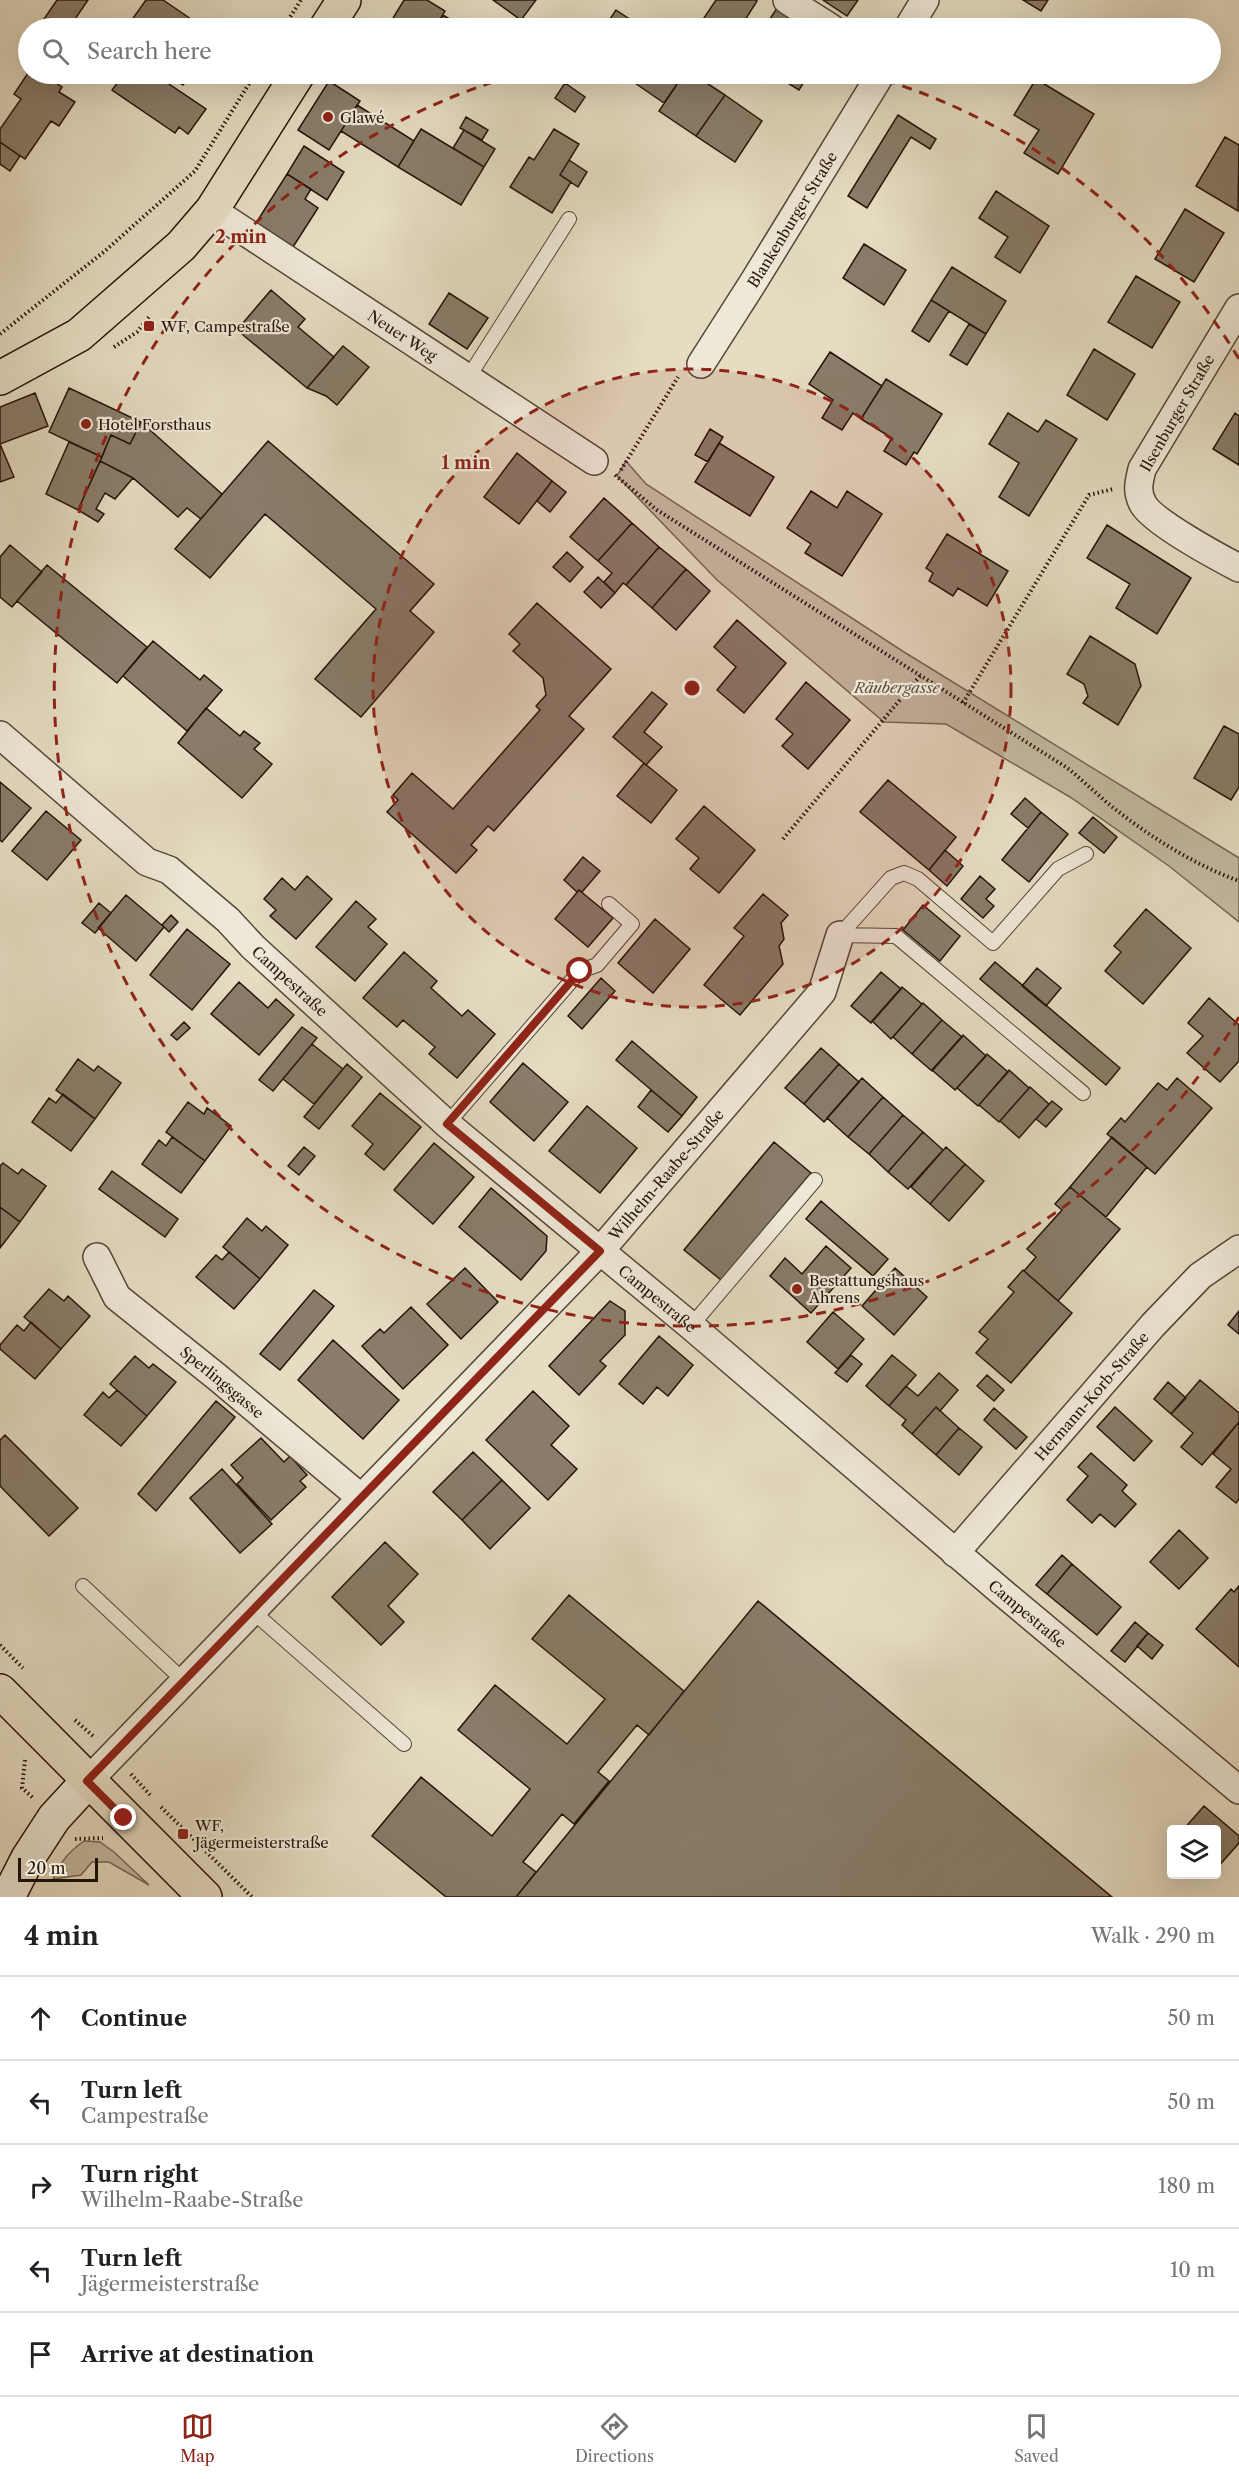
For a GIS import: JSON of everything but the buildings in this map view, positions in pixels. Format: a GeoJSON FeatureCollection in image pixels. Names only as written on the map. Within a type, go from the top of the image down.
{"type":"FeatureCollection","features":[{"type":"Feature","properties":{"kind":"main road"},"geometry":{"type":"LineString","coordinates":[[332,18],[344,0]]}},
{"type":"Feature","properties":{"kind":"main road"},"geometry":{"type":"LineString","coordinates":[[0,378],[79,335],[181,246],[212,210],[292,84]]}},
{"type":"Feature","properties":{"kind":"main road"},"geometry":{"type":"LineString","coordinates":[[0,1691],[87,1781],[205,1897]]}},
{"type":"Feature","properties":{"kind":"main road"},"geometry":{"type":"LineString","coordinates":[[8,1897],[28,1858],[54,1818],[87,1781]]}},
{"type":"Feature","properties":{"kind":"street"},"geometry":{"type":"LineString","coordinates":[[787,0],[815,18]]}},
{"type":"Feature","properties":{"kind":"street"},"geometry":{"type":"LineString","coordinates":[[914,18],[925,0]]}},
{"type":"Feature","properties":{"kind":"street","name":"Blankenburger Straße"},"geometry":{"type":"LineString","coordinates":[[701,364],[875,84]]}},
{"type":"Feature","properties":{"kind":"street","name":"Neuer Weg"},"geometry":{"type":"LineString","coordinates":[[212,210],[594,461]]}},
{"type":"Feature","properties":{"kind":"street","name":"Ilsenburger Straße"},"geometry":{"type":"LineString","coordinates":[[1137,488],[1142,469],[1239,308]]}},
{"type":"Feature","properties":{"kind":"street"},"geometry":{"type":"LineString","coordinates":[[1137,488],[1144,506],[1157,519],[1239,568]]}},
{"type":"Feature","properties":{"kind":"street","name":"Campestraße"},"geometry":{"type":"LineString","coordinates":[[0,735],[147,862],[169,870],[228,920],[253,947],[447,1124],[691,1326],[955,1553],[1239,1790]]}},
{"type":"Feature","properties":{"kind":"street","name":"Wilhelm-Raabe-Straße"},"geometry":{"type":"LineString","coordinates":[[87,1781],[600,1251],[822,992],[840,934]]}},
{"type":"Feature","properties":{"kind":"street","name":"Hermann-Korb-Straße"},"geometry":{"type":"LineString","coordinates":[[955,1553],[1153,1325],[1200,1276],[1239,1249]]}},
{"type":"Feature","properties":{"kind":"street","name":"Sperlingsgasse"},"geometry":{"type":"LineString","coordinates":[[97,1257],[117,1297],[360,1497]]}},
{"type":"Feature","properties":{"kind":"lane"},"geometry":{"type":"LineString","coordinates":[[468,378],[569,219]]}},
{"type":"Feature","properties":{"kind":"lane"},"geometry":{"type":"LineString","coordinates":[[840,934],[891,878],[904,873],[918,879],[993,943],[1058,869],[1086,854]]}},
{"type":"Feature","properties":{"kind":"lane"},"geometry":{"type":"LineString","coordinates":[[447,1124],[580,971],[597,965],[632,924],[609,904]]}},
{"type":"Feature","properties":{"kind":"lane"},"geometry":{"type":"LineString","coordinates":[[840,934],[896,936],[1083,1093]]}},
{"type":"Feature","properties":{"kind":"lane"},"geometry":{"type":"LineString","coordinates":[[691,1326],[815,1180]]}},
{"type":"Feature","properties":{"kind":"lane"},"geometry":{"type":"LineString","coordinates":[[83,1586],[184,1681]]}},
{"type":"Feature","properties":{"kind":"lane"},"geometry":{"type":"LineString","coordinates":[[251,1610],[404,1744]]}},
{"type":"Feature","properties":{"kind":"path"},"geometry":{"type":"LineString","coordinates":[[289,18],[301,0]]}},
{"type":"Feature","properties":{"kind":"path"},"geometry":{"type":"LineString","coordinates":[[0,334],[105,251],[195,171],[249,84]]}},
{"type":"Feature","properties":{"kind":"path"},"geometry":{"type":"LineString","coordinates":[[617,476],[689,358],[701,364]]}},
{"type":"Feature","properties":{"kind":"path"},"geometry":{"type":"LineString","coordinates":[[594,461],[617,476],[657,510],[1066,767],[1114,808],[1143,828],[1201,864],[1239,881]]}},
{"type":"Feature","properties":{"kind":"path"},"geometry":{"type":"LineString","coordinates":[[963,703],[1089,495],[1106,489],[1137,488]]}},
{"type":"Feature","properties":{"kind":"path"},"geometry":{"type":"LineString","coordinates":[[783,839],[920,676]]}},
{"type":"Feature","properties":{"kind":"path"},"geometry":{"type":"LineString","coordinates":[[22,1788],[26,1763]]}},
{"type":"Feature","properties":{"kind":"path"},"geometry":{"type":"LineString","coordinates":[[148,1794],[252,1897]]}},
{"type":"Feature","properties":{"kind":"path"},"geometry":{"type":"LineString","coordinates":[[54,1818],[76,1840],[107,1838]]}},
{"type":"Feature","properties":{"kind":"green space","name":"Räubergasse"},"geometry":{"type":"Polygon","coordinates":[[[626,461],[646,484],[904,652],[1239,858],[1239,922],[1169,866],[1070,797],[946,724],[884,722],[717,580],[617,476],[626,461]]]}},
{"type":"Feature","properties":{"kind":"green space"},"geometry":{"type":"Polygon","coordinates":[[[84,1841],[100,1842],[149,1885],[109,1862],[92,1862],[81,1875],[53,1879],[66,1858],[84,1841]]]}},
{"type":"Feature","properties":{"kind":"place","name":"Glawé"},"geometry":{"type":"Point","coordinates":[328,117]}},
{"type":"Feature","properties":{"kind":"place","name":"WF, Campestraße"},"geometry":{"type":"Point","coordinates":[149,326]}},
{"type":"Feature","properties":{"kind":"place","name":"Hotel Forsthaus"},"geometry":{"type":"Point","coordinates":[86,424]}},
{"type":"Feature","properties":{"kind":"place","name":"Bestattungshaus Ahrens"},"geometry":{"type":"Point","coordinates":[797,1289]}},
{"type":"Feature","properties":{"kind":"place","name":"WF, Jägermeisterstraße"},"geometry":{"type":"Point","coordinates":[183,1834]}},
{"type":"Feature","properties":{"kind":"route"},"geometry":{"type":"LineString","coordinates":[[124,1818],[87,1781],[600,1251],[447,1124],[580,971]]}}]}
